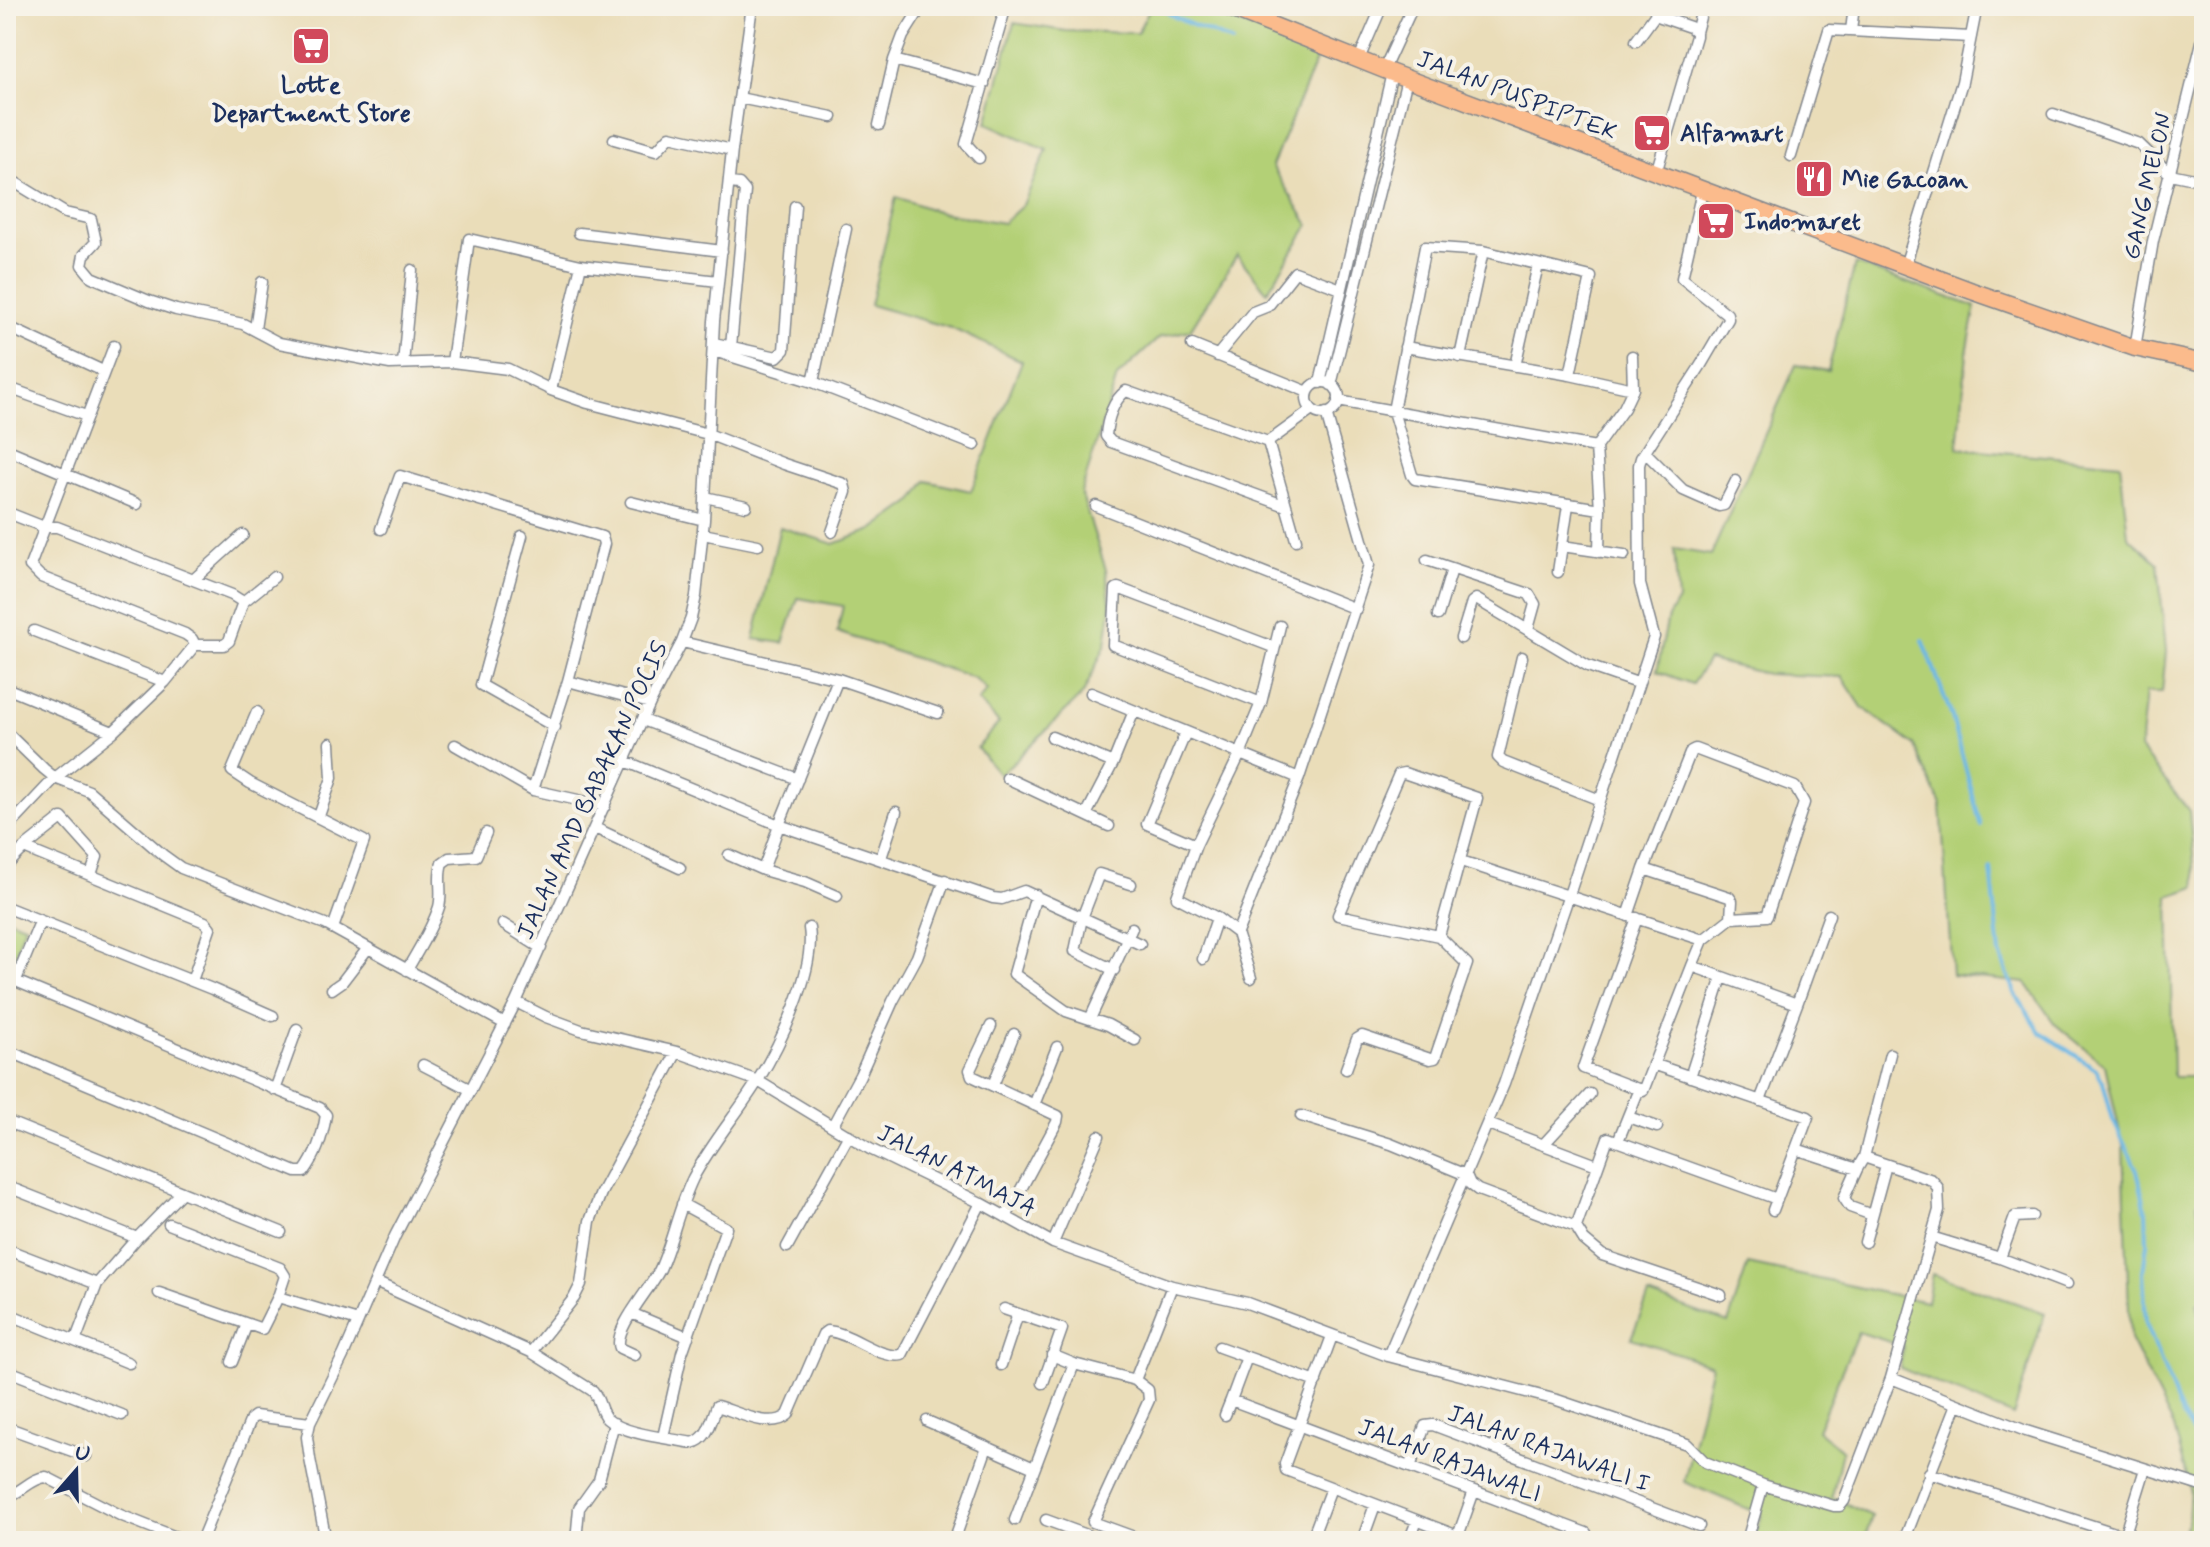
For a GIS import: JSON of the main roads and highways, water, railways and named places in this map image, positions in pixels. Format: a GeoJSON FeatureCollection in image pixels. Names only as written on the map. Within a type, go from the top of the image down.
{"type":"FeatureCollection","features":[{"type":"Feature","properties":{"kind":"main road","name":"JALAN PUSPIPTEK"},"geometry":{"type":"LineString","coordinates":[[1224,6],[1394,74],[1905,266],[2135,348],[2204,363]]}},
{"type":"Feature","properties":{"kind":"waterway"},"geometry":{"type":"LineString","coordinates":[[1160,6],[1176,17],[1232,43]]}},
{"type":"Feature","properties":{"kind":"waterway"},"geometry":{"type":"LineString","coordinates":[[1923,640],[1952,717],[1981,826]]}},
{"type":"Feature","properties":{"kind":"waterway"},"geometry":{"type":"LineString","coordinates":[[1991,869],[2000,954],[2015,993],[2040,1032],[2096,1069],[2103,1082],[2113,1120],[2137,1170],[2146,1211],[2147,1243],[2143,1272],[2146,1323],[2183,1417],[2204,1452]]}},
{"type":"Feature","properties":{"kind":"place","name":"Lotte Department Store"},"geometry":{"type":"Point","coordinates":[311,46]}},
{"type":"Feature","properties":{"kind":"place","name":"Alfamart"},"geometry":{"type":"Point","coordinates":[1652,133]}},
{"type":"Feature","properties":{"kind":"place","name":"Mie Gacoan"},"geometry":{"type":"Point","coordinates":[1814,179]}},
{"type":"Feature","properties":{"kind":"place","name":"Indomaret"},"geometry":{"type":"Point","coordinates":[1716,221]}}]}
